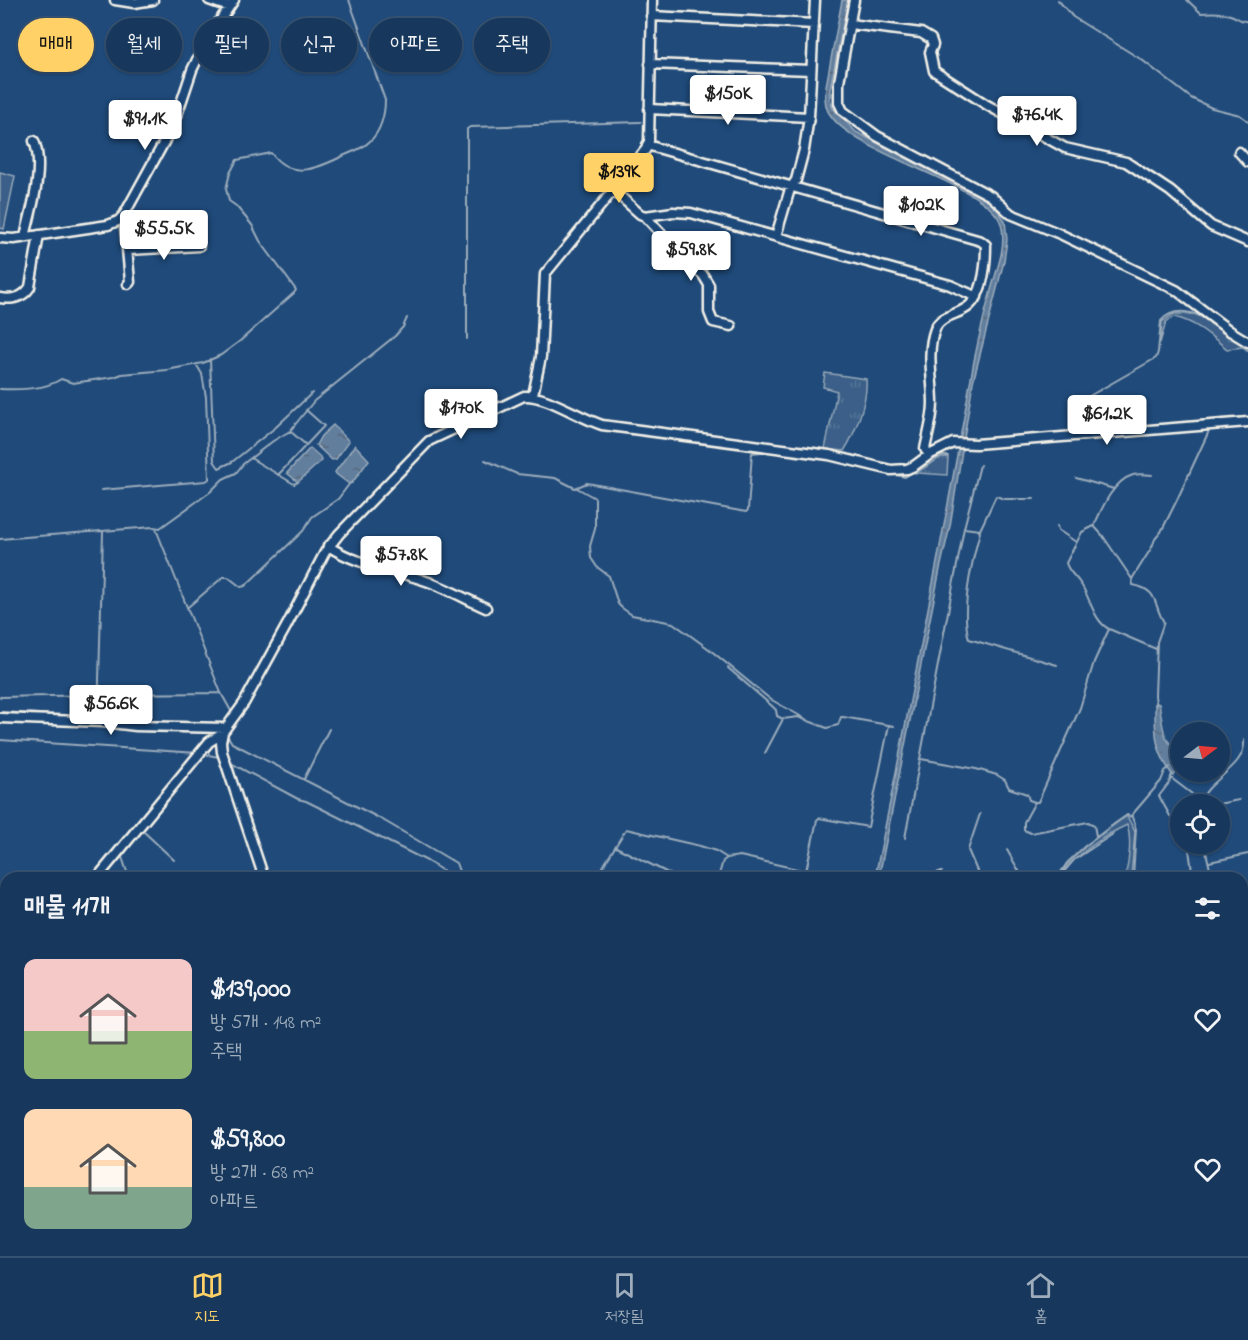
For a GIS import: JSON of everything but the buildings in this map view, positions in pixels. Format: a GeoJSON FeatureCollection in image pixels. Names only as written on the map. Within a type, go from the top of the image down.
{"type":"FeatureCollection","features":[{"type":"Feature","properties":{"kind":"street"},"geometry":{"type":"LineString","coordinates":[[115,0],[123,3],[141,3],[153,0]]}},
{"type":"Feature","properties":{"kind":"street"},"geometry":{"type":"LineString","coordinates":[[0,238],[14,239],[108,225],[118,221],[124,215],[174,124],[192,70],[206,41],[231,3],[209,0]]}},
{"type":"Feature","properties":{"kind":"street"},"geometry":{"type":"LineString","coordinates":[[533,395],[541,357],[545,274],[647,145],[652,0]]}},
{"type":"Feature","properties":{"kind":"street"},"geometry":{"type":"LineString","coordinates":[[776,236],[804,150],[809,117],[815,0]]}},
{"type":"Feature","properties":{"kind":"street"},"geometry":{"type":"LineString","coordinates":[[854,0],[838,82],[839,103],[843,111],[877,136],[991,196],[1011,214],[1060,234],[1176,290],[1248,342]]}},
{"type":"Feature","properties":{"kind":"street"},"geometry":{"type":"LineString","coordinates":[[651,16],[814,24]]}},
{"type":"Feature","properties":{"kind":"street"},"geometry":{"type":"LineString","coordinates":[[850,24],[921,33],[931,39],[933,45],[930,52],[934,71],[954,85],[1065,148],[1126,162],[1170,191],[1210,226],[1248,242]]}},
{"type":"Feature","properties":{"kind":"street"},"geometry":{"type":"LineString","coordinates":[[650,64],[811,70]]}},
{"type":"Feature","properties":{"kind":"street"},"geometry":{"type":"LineString","coordinates":[[649,109],[809,117]]}},
{"type":"Feature","properties":{"kind":"street"},"geometry":{"type":"LineString","coordinates":[[25,237],[36,182],[34,141]]}},
{"type":"Feature","properties":{"kind":"street"},"geometry":{"type":"LineString","coordinates":[[647,145],[981,241],[986,245],[986,258],[977,297],[970,306],[943,319],[935,326],[932,345],[933,404],[925,449],[928,455]]}},
{"type":"Feature","properties":{"kind":"street"},"geometry":{"type":"LineString","coordinates":[[1239,152],[1248,162]]}},
{"type":"Feature","properties":{"kind":"street"},"geometry":{"type":"LineString","coordinates":[[613,190],[645,216],[703,275],[709,285],[709,312],[713,322],[731,326]]}},
{"type":"Feature","properties":{"kind":"street"},"geometry":{"type":"LineString","coordinates":[[645,216],[673,212],[691,213],[950,285],[977,297]]}},
{"type":"Feature","properties":{"kind":"street"},"geometry":{"type":"LineString","coordinates":[[124,215],[130,282],[128,284]]}},
{"type":"Feature","properties":{"kind":"street"},"geometry":{"type":"LineString","coordinates":[[0,298],[18,298],[30,287],[39,235]]}},
{"type":"Feature","properties":{"kind":"street"},"geometry":{"type":"LineString","coordinates":[[128,250],[200,246]]}},
{"type":"Feature","properties":{"kind":"street"},"geometry":{"type":"LineString","coordinates":[[102,872],[209,742],[223,731],[244,703],[266,666],[328,546],[429,441],[524,396],[541,397],[585,420],[602,424],[829,455],[891,470],[907,469],[928,455],[953,443],[1248,422]]}},
{"type":"Feature","properties":{"kind":"street"},"geometry":{"type":"LineString","coordinates":[[328,546],[352,559],[428,582],[486,608]]}},
{"type":"Feature","properties":{"kind":"street"},"geometry":{"type":"LineString","coordinates":[[0,718],[103,722],[223,731]]}},
{"type":"Feature","properties":{"kind":"street"},"geometry":{"type":"LineString","coordinates":[[223,731],[222,752],[262,872]]}},
{"type":"Feature","properties":{"kind":"green space"},"geometry":{"type":"Polygon","coordinates":[[[0,172],[15,176],[4,229],[0,228],[0,172]]]}},
{"type":"Feature","properties":{"kind":"green space"},"geometry":{"type":"Polygon","coordinates":[[[1174,314],[1195,314],[1203,318],[1248,346],[1248,351],[1243,347],[1227,349],[1196,326],[1174,317],[1166,322],[1160,343],[1162,322],[1174,314]]]}},
{"type":"Feature","properties":{"kind":"green space"},"geometry":{"type":"Polygon","coordinates":[[[825,373],[866,379],[865,397],[860,416],[844,451],[825,449],[837,391],[823,387],[825,373]]]}},
{"type":"Feature","properties":{"kind":"green space"},"geometry":{"type":"Polygon","coordinates":[[[941,457],[948,457],[947,475],[916,473],[941,457]]]}},
{"type":"Feature","properties":{"kind":"green space"},"geometry":{"type":"Polygon","coordinates":[[[1127,816],[1135,832],[1131,872],[1126,872],[1129,851],[1127,825],[1092,846],[1062,872],[1080,851],[1127,816]]]}},
{"type":"Feature","properties":{"kind":"water"},"geometry":{"type":"Polygon","coordinates":[[[842,0],[848,0],[830,89],[833,108],[856,132],[993,203],[1005,221],[1007,240],[1004,261],[973,382],[950,526],[880,872],[876,872],[936,569],[974,361],[1003,245],[1003,237],[1002,228],[994,212],[976,198],[952,184],[867,144],[844,129],[827,110],[826,86],[842,0]]]}},
{"type":"Feature","properties":{"kind":"water"},"geometry":{"type":"Polygon","coordinates":[[[333,425],[349,441],[336,459],[332,460],[316,445],[321,436],[333,425]]]}},
{"type":"Feature","properties":{"kind":"water"},"geometry":{"type":"Polygon","coordinates":[[[355,445],[369,460],[349,484],[335,472],[355,445]]]}},
{"type":"Feature","properties":{"kind":"water"},"geometry":{"type":"Polygon","coordinates":[[[310,448],[320,457],[321,461],[298,482],[287,473],[310,448]]]}},
{"type":"Feature","properties":{"kind":"water"},"geometry":{"type":"Polygon","coordinates":[[[1155,702],[1159,704],[1162,724],[1170,744],[1170,771],[1159,749],[1155,724],[1155,702]]]}},
{"type":"Feature","properties":{"kind":"waterway"},"geometry":{"type":"LineString","coordinates":[[0,389],[40,387],[61,379],[73,383],[203,363],[221,355],[240,341],[294,293],[296,290],[260,241],[252,225],[229,201],[226,189],[230,173],[237,160],[271,153],[279,162],[288,167],[306,169],[325,164],[361,148],[377,133],[383,117],[385,100],[349,0]]}},
{"type":"Feature","properties":{"kind":"waterway"},"geometry":{"type":"LineString","coordinates":[[1058,0],[1073,17],[1142,60],[1191,98],[1212,108],[1240,115],[1248,121]]}},
{"type":"Feature","properties":{"kind":"waterway"},"geometry":{"type":"LineString","coordinates":[[1187,0],[1201,13],[1226,14],[1242,21],[1248,21]]}},
{"type":"Feature","properties":{"kind":"waterway"},"geometry":{"type":"LineString","coordinates":[[467,339],[467,129],[470,127],[641,122]]}},
{"type":"Feature","properties":{"kind":"waterway"},"geometry":{"type":"LineString","coordinates":[[1070,407],[1156,358],[1161,321],[1166,316],[1185,312],[1210,321]]}},
{"type":"Feature","properties":{"kind":"waterway"},"geometry":{"type":"LineString","coordinates":[[0,539],[160,528],[210,492],[223,479],[236,473],[243,464],[273,441],[290,431],[314,401],[395,336],[407,318]]}},
{"type":"Feature","properties":{"kind":"waterway"},"geometry":{"type":"LineString","coordinates":[[210,359],[214,461],[219,468],[232,462],[276,427],[312,393]]}},
{"type":"Feature","properties":{"kind":"waterway"},"geometry":{"type":"LineString","coordinates":[[101,490],[209,479],[206,397],[202,374],[196,364]]}},
{"type":"Feature","properties":{"kind":"waterway"},"geometry":{"type":"LineString","coordinates":[[278,475],[324,426],[306,410]]}},
{"type":"Feature","properties":{"kind":"waterway"},"geometry":{"type":"LineString","coordinates":[[290,431],[306,445]]}},
{"type":"Feature","properties":{"kind":"waterway"},"geometry":{"type":"LineString","coordinates":[[1156,705],[1157,642],[1164,622],[1152,595],[1142,587],[1133,585],[1132,579],[1161,532],[1208,433]]}},
{"type":"Feature","properties":{"kind":"waterway"},"geometry":{"type":"LineString","coordinates":[[485,460],[517,474],[555,478],[575,488],[587,483],[746,512],[752,453],[771,451]]}},
{"type":"Feature","properties":{"kind":"waterway"},"geometry":{"type":"LineString","coordinates":[[863,467],[905,477],[940,456],[948,456]]}},
{"type":"Feature","properties":{"kind":"waterway"},"geometry":{"type":"LineString","coordinates":[[816,457],[848,464]]}},
{"type":"Feature","properties":{"kind":"waterway"},"geometry":{"type":"LineString","coordinates":[[252,459],[294,484],[298,482]]}},
{"type":"Feature","properties":{"kind":"waterway"},"geometry":{"type":"LineString","coordinates":[[905,838],[964,528],[980,465]]}},
{"type":"Feature","properties":{"kind":"waterway"},"geometry":{"type":"LineString","coordinates":[[1094,526],[1109,496],[1120,483],[1133,475],[1152,475]]}},
{"type":"Feature","properties":{"kind":"waterway"},"geometry":{"type":"LineString","coordinates":[[1076,478],[1114,489]]}},
{"type":"Feature","properties":{"kind":"waterway"},"geometry":{"type":"LineString","coordinates":[[188,607],[223,577],[228,577],[241,587],[245,586],[303,531],[312,517],[338,499],[350,483]]}},
{"type":"Feature","properties":{"kind":"waterway"},"geometry":{"type":"LineString","coordinates":[[577,488],[595,498],[595,529],[590,546],[591,558],[597,567],[609,576],[618,604],[632,615],[673,623],[770,699],[811,722]]}},
{"type":"Feature","properties":{"kind":"waterway"},"geometry":{"type":"LineString","coordinates":[[964,528],[980,530],[996,496],[1004,499],[1034,499]]}},
{"type":"Feature","properties":{"kind":"waterway"},"geometry":{"type":"LineString","coordinates":[[1057,526],[1058,530],[1076,542]]}},
{"type":"Feature","properties":{"kind":"waterway"},"geometry":{"type":"LineString","coordinates":[[1096,836],[1094,825],[1088,822],[1031,833],[1024,830],[1024,822],[1035,802],[1038,802],[1080,708],[1094,662],[1109,629],[1095,614],[1083,588],[1066,563],[1082,532],[1094,526],[1132,579]]}},
{"type":"Feature","properties":{"kind":"waterway"},"geometry":{"type":"LineString","coordinates":[[156,529],[221,693],[231,711]]}},
{"type":"Feature","properties":{"kind":"waterway"},"geometry":{"type":"LineString","coordinates":[[978,530],[980,532],[966,600],[969,639],[1057,665]]}},
{"type":"Feature","properties":{"kind":"waterway"},"geometry":{"type":"LineString","coordinates":[[0,712],[98,717],[103,532]]}},
{"type":"Feature","properties":{"kind":"waterway"},"geometry":{"type":"LineString","coordinates":[[1109,629],[1156,649]]}},
{"type":"Feature","properties":{"kind":"waterway"},"geometry":{"type":"LineString","coordinates":[[728,668],[772,706],[777,716],[783,719]]}},
{"type":"Feature","properties":{"kind":"waterway"},"geometry":{"type":"LineString","coordinates":[[99,685],[108,694],[221,693]]}},
{"type":"Feature","properties":{"kind":"waterway"},"geometry":{"type":"LineString","coordinates":[[0,697],[98,695]]}},
{"type":"Feature","properties":{"kind":"waterway"},"geometry":{"type":"LineString","coordinates":[[765,753],[783,719],[798,717],[827,728],[838,725],[841,717],[894,726]]}},
{"type":"Feature","properties":{"kind":"waterway"},"geometry":{"type":"LineString","coordinates":[[720,872],[723,861],[740,856],[806,871],[819,818],[868,827],[889,725]]}},
{"type":"Feature","properties":{"kind":"waterway"},"geometry":{"type":"LineString","coordinates":[[230,728],[227,735],[232,743],[381,819],[456,863],[459,872]]}},
{"type":"Feature","properties":{"kind":"waterway"},"geometry":{"type":"LineString","coordinates":[[304,779],[329,729]]}},
{"type":"Feature","properties":{"kind":"waterway"},"geometry":{"type":"LineString","coordinates":[[0,740],[198,753]]}},
{"type":"Feature","properties":{"kind":"waterway"},"geometry":{"type":"LineString","coordinates":[[1205,794],[1239,758],[1244,740]]}},
{"type":"Feature","properties":{"kind":"waterway"},"geometry":{"type":"LineString","coordinates":[[203,754],[219,757]]}},
{"type":"Feature","properties":{"kind":"waterway"},"geometry":{"type":"LineString","coordinates":[[921,759],[997,775],[1005,780],[1009,788],[1027,794],[1029,800],[1035,802]]}},
{"type":"Feature","properties":{"kind":"waterway"},"geometry":{"type":"LineString","coordinates":[[227,761],[298,799],[427,861],[445,872]]}},
{"type":"Feature","properties":{"kind":"waterway"},"geometry":{"type":"LineString","coordinates":[[1131,816],[1170,767]]}},
{"type":"Feature","properties":{"kind":"waterway"},"geometry":{"type":"LineString","coordinates":[[1170,780],[1159,796],[1170,816]]}},
{"type":"Feature","properties":{"kind":"waterway"},"geometry":{"type":"LineString","coordinates":[[1176,782],[1192,794]]}},
{"type":"Feature","properties":{"kind":"waterway"},"geometry":{"type":"LineString","coordinates":[[1230,802],[1239,800]]}},
{"type":"Feature","properties":{"kind":"waterway"},"geometry":{"type":"LineString","coordinates":[[977,872],[968,850],[980,814]]}},
{"type":"Feature","properties":{"kind":"waterway"},"geometry":{"type":"LineString","coordinates":[[1061,872],[1085,846],[1127,815],[1132,817],[1136,829],[1133,872]]}},
{"type":"Feature","properties":{"kind":"waterway"},"geometry":{"type":"LineString","coordinates":[[600,872],[626,829],[700,846],[716,851],[727,858]]}},
{"type":"Feature","properties":{"kind":"waterway"},"geometry":{"type":"LineString","coordinates":[[142,830],[174,860]]}},
{"type":"Feature","properties":{"kind":"waterway"},"geometry":{"type":"LineString","coordinates":[[127,872],[122,857],[139,833]]}},
{"type":"Feature","properties":{"kind":"waterway"},"geometry":{"type":"LineString","coordinates":[[1064,872],[1074,860],[1113,834]]}},
{"type":"Feature","properties":{"kind":"waterway"},"geometry":{"type":"LineString","coordinates":[[616,847],[666,872]]}},
{"type":"Feature","properties":{"kind":"waterway"},"geometry":{"type":"LineString","coordinates":[[1007,850],[1020,872]]}},
{"type":"Feature","properties":{"kind":"waterway"},"geometry":{"type":"LineString","coordinates":[[1190,854],[1192,872]]}},
{"type":"Feature","properties":{"kind":"waterway"},"geometry":{"type":"LineString","coordinates":[[1207,854],[1211,872]]}},
{"type":"Feature","properties":{"kind":"waterway"},"geometry":{"type":"LineString","coordinates":[[1209,862],[1248,854]]}}]}
